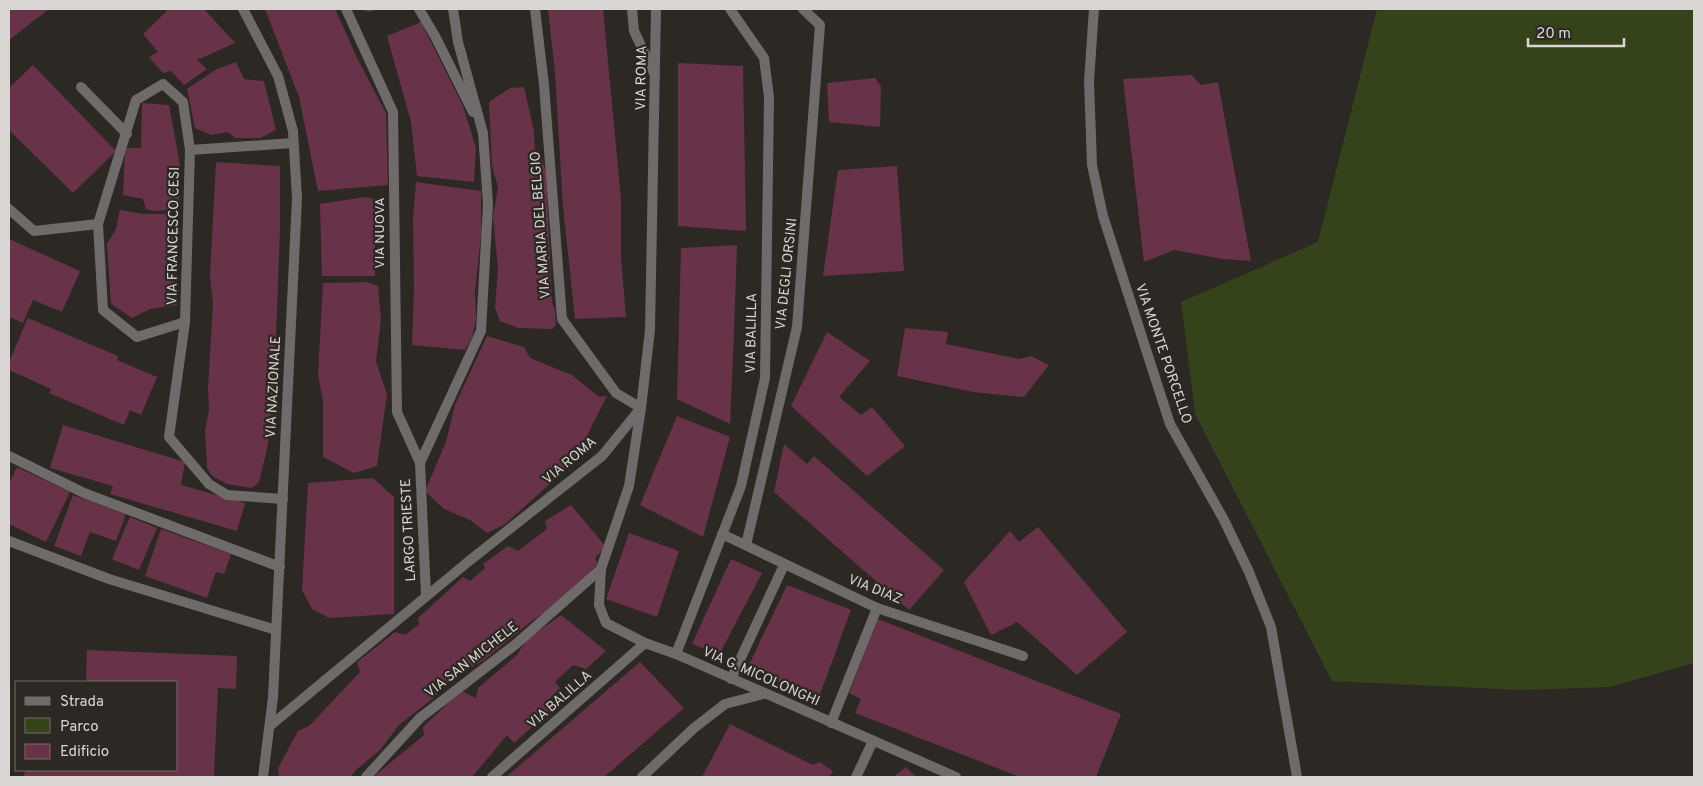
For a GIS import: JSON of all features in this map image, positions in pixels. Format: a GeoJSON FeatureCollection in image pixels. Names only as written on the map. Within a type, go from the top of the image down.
{"type":"FeatureCollection","features":[{"type":"Feature","properties":{"kind":"street","name":"VIA NAZIONALE"},"geometry":{"type":"LineString","coordinates":[[243,9],[278,76],[294,143],[297,198],[280,567],[270,725],[263,777]]}},
{"type":"Feature","properties":{"kind":"street","name":"VIA NUOVA"},"geometry":{"type":"LineString","coordinates":[[346,9],[393,112],[397,412],[420,462]]}},
{"type":"Feature","properties":{"kind":"street"},"geometry":{"type":"LineString","coordinates":[[419,9],[435,36],[483,133]]}},
{"type":"Feature","properties":{"kind":"street"},"geometry":{"type":"LineString","coordinates":[[420,462],[481,332],[488,204],[483,133],[458,42],[452,9]]}},
{"type":"Feature","properties":{"kind":"street","name":"VIA MARIA DEL BELGIO"},"geometry":{"type":"LineString","coordinates":[[535,9],[545,95],[562,319],[616,392],[640,408]]}},
{"type":"Feature","properties":{"kind":"street"},"geometry":{"type":"LineString","coordinates":[[632,9],[634,31],[656,78]]}},
{"type":"Feature","properties":{"kind":"street","name":"VIA ROMA"},"geometry":{"type":"LineString","coordinates":[[270,725],[426,596],[602,456],[640,408],[650,330],[656,9]]}},
{"type":"Feature","properties":{"kind":"street","name":"VIA BALILLA"},"geometry":{"type":"LineString","coordinates":[[676,654],[741,486],[765,378],[769,107],[764,58],[730,9]]}},
{"type":"Feature","properties":{"kind":"street","name":"VIA DEGLI ORSINI"},"geometry":{"type":"LineString","coordinates":[[746,545],[797,327],[820,25],[803,9]]}},
{"type":"Feature","properties":{"kind":"street","name":"VIA MONTE PORCELLO"},"geometry":{"type":"LineString","coordinates":[[1094,9],[1088,81],[1092,166],[1103,216],[1170,424],[1224,520],[1249,572],[1271,628],[1297,777]]}},
{"type":"Feature","properties":{"kind":"street","name":"VIA FRANCESCO CESI"},"geometry":{"type":"LineString","coordinates":[[185,322],[137,337],[103,310],[98,224],[136,100],[163,84],[183,102],[190,150],[185,322],[169,437],[209,484],[227,496],[283,499]]}},
{"type":"Feature","properties":{"kind":"street"},"geometry":{"type":"LineString","coordinates":[[81,87],[127,134]]}},
{"type":"Feature","properties":{"kind":"street","name":"VIA FRANCESCO CESI"},"geometry":{"type":"LineString","coordinates":[[190,150],[294,143]]}},
{"type":"Feature","properties":{"kind":"street"},"geometry":{"type":"LineString","coordinates":[[9,209],[34,231],[98,224]]}},
{"type":"Feature","properties":{"kind":"street"},"geometry":{"type":"LineString","coordinates":[[601,569],[629,486],[640,408]]}},
{"type":"Feature","properties":{"kind":"street"},"geometry":{"type":"LineString","coordinates":[[9,456],[84,493],[280,567]]}},
{"type":"Feature","properties":{"kind":"street","name":"LARGO TRIESTE"},"geometry":{"type":"LineString","coordinates":[[420,462],[426,596]]}},
{"type":"Feature","properties":{"kind":"street","name":"VIA DIAZ"},"geometry":{"type":"LineString","coordinates":[[722,534],[877,608],[1024,656]]}},
{"type":"Feature","properties":{"kind":"street"},"geometry":{"type":"LineString","coordinates":[[9,541],[109,579],[276,630]]}},
{"type":"Feature","properties":{"kind":"street"},"geometry":{"type":"LineString","coordinates":[[731,679],[784,564]]}},
{"type":"Feature","properties":{"kind":"street","name":"VIA G. MICOLONGHI"},"geometry":{"type":"LineString","coordinates":[[601,569],[599,604],[606,623],[645,643],[676,654],[763,694],[956,777]]}},
{"type":"Feature","properties":{"kind":"street","name":"VIA SAN MICHELE"},"geometry":{"type":"LineString","coordinates":[[366,777],[420,718],[516,644],[601,569]]}},
{"type":"Feature","properties":{"kind":"street"},"geometry":{"type":"LineString","coordinates":[[831,723],[877,608]]}},
{"type":"Feature","properties":{"kind":"street","name":"VIA BALILLA"},"geometry":{"type":"LineString","coordinates":[[492,777],[645,643]]}},
{"type":"Feature","properties":{"kind":"street"},"geometry":{"type":"LineString","coordinates":[[642,777],[694,728],[725,704],[763,694]]}},
{"type":"Feature","properties":{"kind":"street"},"geometry":{"type":"LineString","coordinates":[[856,777],[873,741]]}},
{"type":"Feature","properties":{"kind":"green space"},"geometry":{"type":"Polygon","coordinates":[[[1377,9],[1694,9],[1694,663],[1610,687],[1523,690],[1332,681],[1195,414],[1181,302],[1318,242],[1377,9]]]}},
{"type":"Feature","properties":{"kind":"building"},"geometry":{"type":"Polygon","coordinates":[[[9,9],[49,9],[9,40],[9,9]]]}},
{"type":"Feature","properties":{"kind":"building"},"geometry":{"type":"Polygon","coordinates":[[[169,9],[204,9],[235,43],[197,60],[207,69],[184,85],[171,71],[163,73],[149,57],[158,52],[143,34],[169,9]]]}},
{"type":"Feature","properties":{"kind":"building"},"geometry":{"type":"Polygon","coordinates":[[[265,9],[335,9],[357,58],[386,113],[388,185],[318,191],[299,97],[265,9]]]}},
{"type":"Feature","properties":{"kind":"building"},"geometry":{"type":"Polygon","coordinates":[[[359,9],[379,9],[369,12],[359,9]]]}},
{"type":"Feature","properties":{"kind":"building"},"geometry":{"type":"Polygon","coordinates":[[[548,9],[603,9],[621,199],[621,257],[626,317],[575,319],[563,207],[555,73],[548,9]]]}},
{"type":"Feature","properties":{"kind":"building"},"geometry":{"type":"Polygon","coordinates":[[[421,22],[463,106],[476,148],[474,182],[417,176],[411,122],[387,36],[421,22]]]}},
{"type":"Feature","properties":{"kind":"building"},"geometry":{"type":"Polygon","coordinates":[[[236,62],[244,79],[264,81],[276,130],[260,138],[235,138],[228,132],[211,135],[195,128],[187,89],[217,69],[236,62]]]}},
{"type":"Feature","properties":{"kind":"building"},"geometry":{"type":"Polygon","coordinates":[[[678,63],[743,66],[746,231],[678,226],[678,63]]]}},
{"type":"Feature","properties":{"kind":"building"},"geometry":{"type":"Polygon","coordinates":[[[33,65],[116,151],[73,193],[9,130],[9,88],[33,65]]]}},
{"type":"Feature","properties":{"kind":"building"},"geometry":{"type":"Polygon","coordinates":[[[1192,75],[1201,85],[1218,82],[1251,261],[1223,259],[1174,250],[1144,262],[1123,79],[1192,75]]]}},
{"type":"Feature","properties":{"kind":"building"},"geometry":{"type":"Polygon","coordinates":[[[875,78],[881,87],[880,127],[829,122],[827,83],[875,78]]]}},
{"type":"Feature","properties":{"kind":"building"},"geometry":{"type":"Polygon","coordinates":[[[524,87],[534,131],[535,155],[541,157],[546,172],[552,302],[555,310],[556,325],[552,329],[518,328],[500,321],[495,307],[498,269],[493,217],[498,187],[492,166],[489,102],[510,88],[524,87]]]}},
{"type":"Feature","properties":{"kind":"building"},"geometry":{"type":"Polygon","coordinates":[[[142,103],[169,105],[180,165],[179,209],[153,211],[146,209],[143,199],[123,195],[125,148],[141,148],[142,103]]]}},
{"type":"Feature","properties":{"kind":"building"},"geometry":{"type":"Polygon","coordinates":[[[216,162],[280,166],[280,229],[274,392],[267,449],[259,482],[252,488],[227,484],[212,476],[207,468],[205,431],[209,411],[208,388],[213,303],[210,276],[216,162]]]}},
{"type":"Feature","properties":{"kind":"building"},"geometry":{"type":"Polygon","coordinates":[[[897,166],[904,271],[823,276],[838,170],[897,166]]]}},
{"type":"Feature","properties":{"kind":"building"},"geometry":{"type":"Polygon","coordinates":[[[416,182],[481,191],[481,234],[475,292],[476,319],[472,338],[465,350],[412,345],[414,288],[413,219],[416,182]]]}},
{"type":"Feature","properties":{"kind":"building"},"geometry":{"type":"Polygon","coordinates":[[[365,197],[380,200],[382,227],[375,246],[375,276],[322,276],[320,204],[365,197]]]}},
{"type":"Feature","properties":{"kind":"building"},"geometry":{"type":"Polygon","coordinates":[[[120,210],[143,214],[178,214],[179,241],[174,279],[177,305],[150,309],[132,318],[111,304],[107,244],[116,229],[120,210]]]}},
{"type":"Feature","properties":{"kind":"building"},"geometry":{"type":"Polygon","coordinates":[[[9,239],[80,271],[62,312],[33,300],[23,323],[9,317],[9,239]]]}},
{"type":"Feature","properties":{"kind":"building"},"geometry":{"type":"Polygon","coordinates":[[[737,245],[730,424],[677,399],[681,248],[737,245]]]}},
{"type":"Feature","properties":{"kind":"building"},"geometry":{"type":"Polygon","coordinates":[[[367,282],[378,286],[381,320],[376,362],[387,394],[377,466],[354,473],[323,457],[323,401],[318,374],[323,283],[367,282]]]}},
{"type":"Feature","properties":{"kind":"building"},"geometry":{"type":"Polygon","coordinates":[[[28,318],[118,356],[117,360],[157,377],[141,415],[130,410],[124,425],[49,393],[51,389],[9,370],[9,362],[28,318]]]}},
{"type":"Feature","properties":{"kind":"building"},"geometry":{"type":"Polygon","coordinates":[[[905,328],[948,332],[946,344],[1019,359],[1031,356],[1049,365],[1024,397],[973,392],[897,376],[905,328]]]}},
{"type":"Feature","properties":{"kind":"building"},"geometry":{"type":"Polygon","coordinates":[[[827,332],[870,361],[839,397],[861,415],[872,407],[905,446],[867,476],[791,406],[827,332]]]}},
{"type":"Feature","properties":{"kind":"building"},"geometry":{"type":"Polygon","coordinates":[[[487,336],[524,347],[530,358],[572,375],[599,397],[607,396],[573,463],[504,525],[487,533],[470,520],[444,509],[425,491],[446,442],[455,405],[487,336]]]}},
{"type":"Feature","properties":{"kind":"building"},"geometry":{"type":"Polygon","coordinates":[[[677,416],[730,437],[703,537],[640,505],[677,416]]]}},
{"type":"Feature","properties":{"kind":"building"},"geometry":{"type":"Polygon","coordinates":[[[63,425],[185,462],[181,485],[245,503],[237,531],[110,494],[113,486],[50,468],[63,425]]]}},
{"type":"Feature","properties":{"kind":"building"},"geometry":{"type":"Polygon","coordinates":[[[784,444],[807,464],[814,456],[944,570],[909,610],[774,492],[784,444]]]}},
{"type":"Feature","properties":{"kind":"building"},"geometry":{"type":"Polygon","coordinates":[[[17,467],[70,492],[46,542],[9,524],[9,483],[17,467]]]}},
{"type":"Feature","properties":{"kind":"building"},"geometry":{"type":"Polygon","coordinates":[[[373,478],[394,497],[394,614],[329,618],[312,609],[302,590],[308,483],[373,478]]]}},
{"type":"Feature","properties":{"kind":"building"},"geometry":{"type":"Polygon","coordinates":[[[73,495],[126,514],[116,541],[90,532],[81,556],[54,546],[73,495]]]}},
{"type":"Feature","properties":{"kind":"building"},"geometry":{"type":"Polygon","coordinates":[[[571,505],[606,547],[595,558],[598,564],[551,609],[533,620],[483,661],[456,675],[432,699],[399,725],[380,750],[356,770],[351,777],[279,777],[278,768],[298,731],[309,726],[360,672],[357,662],[395,632],[406,635],[419,624],[418,618],[463,577],[470,581],[485,568],[483,564],[508,546],[518,551],[547,529],[545,521],[571,505]]]}},
{"type":"Feature","properties":{"kind":"building"},"geometry":{"type":"Polygon","coordinates":[[[130,517],[157,528],[139,570],[112,559],[130,517]]]}},
{"type":"Feature","properties":{"kind":"building"},"geometry":{"type":"Polygon","coordinates":[[[1038,527],[1127,632],[1077,675],[1017,622],[991,635],[964,582],[1010,531],[1019,542],[1038,527]]]}},
{"type":"Feature","properties":{"kind":"building"},"geometry":{"type":"Polygon","coordinates":[[[161,529],[231,554],[224,574],[216,572],[207,598],[145,576],[161,529]]]}},
{"type":"Feature","properties":{"kind":"building"},"geometry":{"type":"Polygon","coordinates":[[[629,533],[679,551],[657,617],[606,599],[629,533]]]}},
{"type":"Feature","properties":{"kind":"building"},"geometry":{"type":"Polygon","coordinates":[[[731,559],[762,573],[719,655],[692,644],[731,559]]]}},
{"type":"Feature","properties":{"kind":"building"},"geometry":{"type":"Polygon","coordinates":[[[787,585],[851,610],[818,700],[748,667],[787,585]]]}},
{"type":"Feature","properties":{"kind":"building"},"geometry":{"type":"Polygon","coordinates":[[[561,615],[606,651],[586,669],[573,665],[555,682],[560,688],[546,702],[550,711],[514,743],[507,735],[472,777],[373,777],[424,735],[423,727],[461,691],[476,698],[478,688],[517,655],[526,640],[561,615]]]}},
{"type":"Feature","properties":{"kind":"building"},"geometry":{"type":"Polygon","coordinates":[[[878,619],[1121,714],[1096,777],[1020,777],[855,713],[861,699],[849,693],[878,619]]]}},
{"type":"Feature","properties":{"kind":"building"},"geometry":{"type":"Polygon","coordinates":[[[87,650],[237,656],[236,689],[218,688],[214,777],[24,777],[25,771],[178,771],[178,681],[86,681],[87,650]]]}},
{"type":"Feature","properties":{"kind":"building"},"geometry":{"type":"Polygon","coordinates":[[[640,662],[684,708],[604,777],[506,777],[640,662]]]}},
{"type":"Feature","properties":{"kind":"building"},"geometry":{"type":"Polygon","coordinates":[[[730,724],[813,765],[820,762],[833,771],[829,777],[702,777],[730,724]]]}},
{"type":"Feature","properties":{"kind":"building"},"geometry":{"type":"Polygon","coordinates":[[[906,767],[916,777],[893,777],[906,767]]]}}]}
